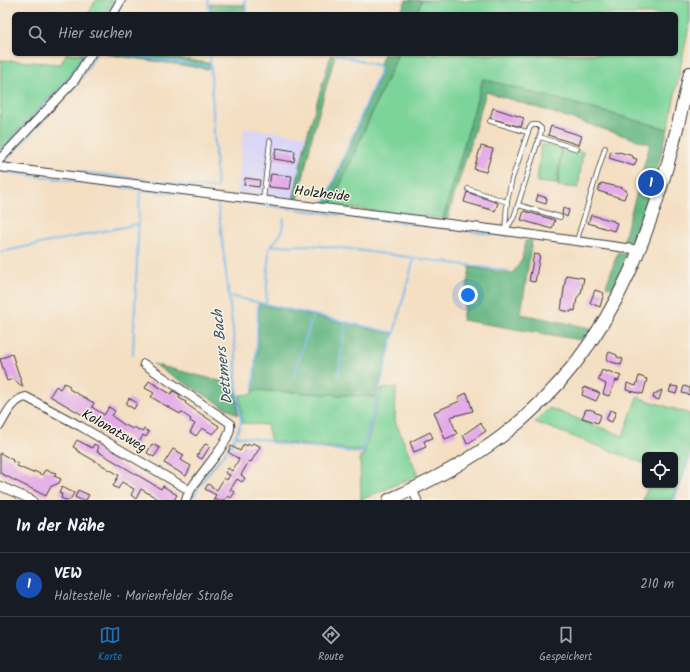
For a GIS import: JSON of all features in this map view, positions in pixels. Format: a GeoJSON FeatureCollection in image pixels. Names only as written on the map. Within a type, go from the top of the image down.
{"type":"FeatureCollection","features":[{"type":"Feature","properties":{"kind":"main road"},"geometry":{"type":"LineString","coordinates":[[390,500],[410,496],[470,458],[502,436],[527,416],[571,369],[604,323],[618,299],[640,250],[662,184],[679,123],[690,73]]}},
{"type":"Feature","properties":{"kind":"street"},"geometry":{"type":"LineString","coordinates":[[114,12],[121,0]]}},
{"type":"Feature","properties":{"kind":"street"},"geometry":{"type":"LineString","coordinates":[[0,159],[74,81],[90,56]]}},
{"type":"Feature","properties":{"kind":"street","name":"Holzheide"},"geometry":{"type":"LineString","coordinates":[[0,167],[505,230],[640,250]]}},
{"type":"Feature","properties":{"kind":"street"},"geometry":{"type":"LineString","coordinates":[[144,364],[230,422],[231,428],[223,444],[214,459],[189,490],[186,500]]}},
{"type":"Feature","properties":{"kind":"street","name":"Kolonatsweg"},"geometry":{"type":"LineString","coordinates":[[0,425],[16,402],[20,398],[26,397],[80,426],[189,490]]}},
{"type":"Feature","properties":{"kind":"street"},"geometry":{"type":"LineString","coordinates":[[0,486],[32,500]]}},
{"type":"Feature","properties":{"kind":"lane"},"geometry":{"type":"LineString","coordinates":[[490,121],[528,132]]}},
{"type":"Feature","properties":{"kind":"lane"},"geometry":{"type":"LineString","coordinates":[[532,125],[537,125],[540,128],[540,137],[514,217],[505,230],[507,202],[512,179],[528,132],[532,125]]}},
{"type":"Feature","properties":{"kind":"lane"},"geometry":{"type":"LineString","coordinates":[[540,137],[576,149]]}},
{"type":"Feature","properties":{"kind":"lane"},"geometry":{"type":"LineString","coordinates":[[263,200],[270,141]]}},
{"type":"Feature","properties":{"kind":"lane"},"geometry":{"type":"LineString","coordinates":[[577,240],[605,148]]}},
{"type":"Feature","properties":{"kind":"lane"},"geometry":{"type":"LineString","coordinates":[[468,189],[507,202]]}},
{"type":"Feature","properties":{"kind":"lane"},"geometry":{"type":"LineString","coordinates":[[518,205],[560,218]]}},
{"type":"Feature","properties":{"kind":"shaded area"},"geometry":{"type":"Polygon","coordinates":[[[244,128],[307,136],[293,200],[237,193],[244,128]]]}},
{"type":"Feature","properties":{"kind":"green space"},"geometry":{"type":"Polygon","coordinates":[[[96,0],[113,0],[106,12],[89,12],[96,0]]]}},
{"type":"Feature","properties":{"kind":"green space"},"geometry":{"type":"Polygon","coordinates":[[[406,0],[422,0],[417,12],[401,12],[406,0]]]}},
{"type":"Feature","properties":{"kind":"green space"},"geometry":{"type":"Polygon","coordinates":[[[422,0],[690,0],[690,21],[668,129],[483,79],[443,219],[331,206],[397,56],[678,56],[678,12],[417,12],[422,0]]]}},
{"type":"Feature","properties":{"kind":"green space"},"geometry":{"type":"Polygon","coordinates":[[[210,4],[244,5],[245,12],[211,12],[210,4]]]}},
{"type":"Feature","properties":{"kind":"green space"},"geometry":{"type":"Polygon","coordinates":[[[65,56],[82,56],[68,78],[0,149],[1,60],[61,64],[65,56]]]}},
{"type":"Feature","properties":{"kind":"green space"},"geometry":{"type":"Polygon","coordinates":[[[120,56],[161,56],[209,63],[209,69],[120,56]]]}},
{"type":"Feature","properties":{"kind":"green space"},"geometry":{"type":"Polygon","coordinates":[[[331,56],[335,56],[312,137],[298,201],[293,200],[307,136],[331,56]]]}},
{"type":"Feature","properties":{"kind":"green space"},"geometry":{"type":"Polygon","coordinates":[[[383,56],[397,56],[331,206],[325,204],[380,74],[380,64],[383,56]]]}},
{"type":"Feature","properties":{"kind":"green space"},"geometry":{"type":"Polygon","coordinates":[[[483,79],[668,129],[654,182],[636,238],[629,243],[623,242],[650,144],[486,92],[447,220],[443,219],[483,79]]]}},
{"type":"Feature","properties":{"kind":"green space"},"geometry":{"type":"Polygon","coordinates":[[[541,145],[561,147],[557,184],[537,182],[541,145]]]}},
{"type":"Feature","properties":{"kind":"green space"},"geometry":{"type":"Polygon","coordinates":[[[562,146],[583,152],[578,188],[558,186],[562,146]]]}},
{"type":"Feature","properties":{"kind":"green space"},"geometry":{"type":"Polygon","coordinates":[[[525,241],[532,241],[521,314],[591,328],[581,340],[462,320],[470,267],[512,274],[522,260],[525,241]]]}},
{"type":"Feature","properties":{"kind":"green space"},"geometry":{"type":"Polygon","coordinates":[[[618,252],[628,257],[614,289],[606,286],[618,252]]]}},
{"type":"Feature","properties":{"kind":"green space"},"geometry":{"type":"Polygon","coordinates":[[[259,304],[393,334],[376,397],[253,390],[258,343],[259,304]]]}},
{"type":"Feature","properties":{"kind":"green space"},"geometry":{"type":"Polygon","coordinates":[[[153,364],[232,384],[237,394],[238,415],[153,364]]]}},
{"type":"Feature","properties":{"kind":"green space"},"geometry":{"type":"Polygon","coordinates":[[[396,387],[395,421],[418,475],[361,500],[360,456],[363,456],[381,389],[396,387]]]}},
{"type":"Feature","properties":{"kind":"green space"},"geometry":{"type":"Polygon","coordinates":[[[253,390],[376,397],[362,451],[271,441],[267,425],[242,423],[240,395],[253,394],[253,390]]]}},
{"type":"Feature","properties":{"kind":"green space"},"geometry":{"type":"Polygon","coordinates":[[[637,397],[690,414],[690,455],[678,485],[678,452],[642,452],[642,463],[535,422],[549,408],[623,436],[637,397]]]}},
{"type":"Feature","properties":{"kind":"green space"},"geometry":{"type":"Polygon","coordinates":[[[648,488],[677,488],[672,500],[643,500],[648,488]]]}},
{"type":"Feature","properties":{"kind":"building"},"geometry":{"type":"Polygon","coordinates":[[[493,108],[524,118],[521,127],[490,118],[493,108]]]}},
{"type":"Feature","properties":{"kind":"building"},"geometry":{"type":"Polygon","coordinates":[[[551,126],[582,136],[579,145],[548,135],[551,126]]]}},
{"type":"Feature","properties":{"kind":"building"},"geometry":{"type":"Polygon","coordinates":[[[481,146],[493,149],[486,172],[474,169],[481,146]]]}},
{"type":"Feature","properties":{"kind":"building"},"geometry":{"type":"Polygon","coordinates":[[[276,148],[295,151],[294,162],[274,159],[276,148]]]}},
{"type":"Feature","properties":{"kind":"building"},"geometry":{"type":"Polygon","coordinates":[[[611,151],[633,156],[633,158],[637,159],[634,166],[609,158],[611,151]]]}},
{"type":"Feature","properties":{"kind":"building"},"geometry":{"type":"Polygon","coordinates":[[[271,174],[292,176],[290,189],[269,187],[271,174]]]}},
{"type":"Feature","properties":{"kind":"building"},"geometry":{"type":"Polygon","coordinates":[[[245,178],[260,180],[259,187],[244,185],[245,178]]]}},
{"type":"Feature","properties":{"kind":"building"},"geometry":{"type":"Polygon","coordinates":[[[601,183],[623,188],[627,191],[624,199],[598,191],[601,183]]]}},
{"type":"Feature","properties":{"kind":"building"},"geometry":{"type":"Polygon","coordinates":[[[467,192],[498,203],[495,211],[464,202],[467,192]]]}},
{"type":"Feature","properties":{"kind":"building"},"geometry":{"type":"Polygon","coordinates":[[[538,195],[547,198],[546,204],[536,201],[538,195]]]}},
{"type":"Feature","properties":{"kind":"building"},"geometry":{"type":"Polygon","coordinates":[[[563,208],[569,210],[567,217],[562,214],[563,208]]]}},
{"type":"Feature","properties":{"kind":"building"},"geometry":{"type":"Polygon","coordinates":[[[524,211],[555,220],[552,229],[521,220],[524,211]]]}},
{"type":"Feature","properties":{"kind":"building"},"geometry":{"type":"Polygon","coordinates":[[[591,215],[617,223],[614,231],[588,223],[591,215]]]}},
{"type":"Feature","properties":{"kind":"building"},"geometry":{"type":"Polygon","coordinates":[[[534,254],[540,255],[535,282],[529,281],[534,254]]]}},
{"type":"Feature","properties":{"kind":"building"},"geometry":{"type":"Polygon","coordinates":[[[566,275],[584,278],[581,293],[577,298],[575,311],[572,310],[571,312],[561,310],[566,275]]]}},
{"type":"Feature","properties":{"kind":"building"},"geometry":{"type":"Polygon","coordinates":[[[595,290],[604,293],[600,307],[590,303],[595,290]]]}},
{"type":"Feature","properties":{"kind":"building"},"geometry":{"type":"Polygon","coordinates":[[[609,352],[623,359],[621,365],[606,360],[609,352]]]}},
{"type":"Feature","properties":{"kind":"building"},"geometry":{"type":"Polygon","coordinates":[[[12,354],[23,387],[13,379],[7,381],[0,359],[12,354]]]}},
{"type":"Feature","properties":{"kind":"building"},"geometry":{"type":"Polygon","coordinates":[[[602,370],[621,376],[618,381],[616,380],[609,396],[603,394],[606,384],[598,380],[602,370]]]}},
{"type":"Feature","properties":{"kind":"building"},"geometry":{"type":"Polygon","coordinates":[[[639,376],[647,379],[643,394],[626,390],[627,383],[636,386],[639,376]]]}},
{"type":"Feature","properties":{"kind":"building"},"geometry":{"type":"Polygon","coordinates":[[[149,381],[171,394],[173,391],[180,395],[179,398],[186,402],[185,403],[219,426],[216,431],[213,434],[202,428],[196,436],[190,432],[195,424],[190,421],[191,419],[181,412],[180,414],[151,397],[154,393],[145,388],[149,381]]]}},
{"type":"Feature","properties":{"kind":"building"},"geometry":{"type":"Polygon","coordinates":[[[64,383],[70,386],[69,389],[94,403],[92,407],[104,415],[109,407],[115,411],[112,416],[123,424],[133,429],[134,427],[142,432],[144,429],[149,432],[146,437],[143,435],[137,447],[129,442],[131,439],[119,432],[117,435],[50,396],[56,386],[60,389],[64,383]]]}},
{"type":"Feature","properties":{"kind":"building"},"geometry":{"type":"Polygon","coordinates":[[[671,386],[678,387],[676,394],[669,392],[671,386]]]}},
{"type":"Feature","properties":{"kind":"building"},"geometry":{"type":"Polygon","coordinates":[[[684,386],[690,388],[690,395],[682,393],[684,386]]]}},
{"type":"Feature","properties":{"kind":"building"},"geometry":{"type":"Polygon","coordinates":[[[584,387],[600,393],[596,401],[582,395],[584,387]]]}},
{"type":"Feature","properties":{"kind":"building"},"geometry":{"type":"Polygon","coordinates":[[[662,390],[659,400],[653,398],[654,394],[662,390]]]}},
{"type":"Feature","properties":{"kind":"building"},"geometry":{"type":"Polygon","coordinates":[[[467,393],[473,411],[450,417],[457,434],[445,439],[434,412],[460,401],[458,397],[467,393]]]}},
{"type":"Feature","properties":{"kind":"building"},"geometry":{"type":"Polygon","coordinates":[[[129,398],[137,403],[134,409],[126,404],[129,398]]]}},
{"type":"Feature","properties":{"kind":"building"},"geometry":{"type":"Polygon","coordinates":[[[586,409],[595,411],[594,412],[601,415],[598,423],[582,418],[586,409]]]}},
{"type":"Feature","properties":{"kind":"building"},"geometry":{"type":"Polygon","coordinates":[[[610,410],[616,412],[612,422],[606,420],[610,410]]]}},
{"type":"Feature","properties":{"kind":"building"},"geometry":{"type":"Polygon","coordinates":[[[480,423],[486,431],[467,444],[463,435],[480,423]]]}},
{"type":"Feature","properties":{"kind":"building"},"geometry":{"type":"Polygon","coordinates":[[[430,432],[433,438],[424,441],[426,447],[414,452],[410,442],[430,432]]]}},
{"type":"Feature","properties":{"kind":"building"},"geometry":{"type":"Polygon","coordinates":[[[77,440],[92,448],[94,444],[99,447],[97,451],[161,489],[163,486],[177,495],[174,500],[160,500],[141,489],[136,499],[131,495],[134,489],[122,482],[118,489],[113,486],[119,475],[73,447],[77,440]]]}},
{"type":"Feature","properties":{"kind":"building"},"geometry":{"type":"Polygon","coordinates":[[[253,443],[260,446],[259,449],[251,462],[249,461],[241,475],[245,478],[242,482],[237,479],[230,490],[235,492],[231,498],[228,496],[225,500],[213,500],[216,495],[205,489],[208,484],[217,490],[224,478],[227,480],[230,475],[225,473],[228,468],[232,471],[239,459],[228,452],[231,446],[240,451],[244,444],[251,446],[253,443]]]}},
{"type":"Feature","properties":{"kind":"building"},"geometry":{"type":"Polygon","coordinates":[[[152,444],[160,448],[154,457],[147,453],[152,444]]]}},
{"type":"Feature","properties":{"kind":"building"},"geometry":{"type":"Polygon","coordinates":[[[205,444],[210,446],[202,459],[197,456],[205,444]]]}},
{"type":"Feature","properties":{"kind":"building"},"geometry":{"type":"Polygon","coordinates":[[[173,449],[184,455],[181,460],[191,466],[186,476],[164,463],[173,449]]]}},
{"type":"Feature","properties":{"kind":"building"},"geometry":{"type":"Polygon","coordinates":[[[0,453],[13,460],[12,461],[18,464],[17,466],[33,473],[34,471],[42,475],[45,470],[56,473],[54,476],[61,479],[59,483],[50,487],[46,496],[0,473],[0,453]]]}},
{"type":"Feature","properties":{"kind":"building"},"geometry":{"type":"Polygon","coordinates":[[[62,487],[74,493],[70,500],[61,498],[62,494],[59,493],[62,487]]]}},
{"type":"Feature","properties":{"kind":"building"},"geometry":{"type":"Polygon","coordinates":[[[78,490],[89,495],[86,500],[81,500],[75,497],[78,490]]]}},
{"type":"Feature","properties":{"kind":"waterway"},"geometry":{"type":"LineString","coordinates":[[108,12],[116,0]]}},
{"type":"Feature","properties":{"kind":"waterway","name":"Dettmers Bach"},"geometry":{"type":"LineString","coordinates":[[208,0],[209,12]]}},
{"type":"Feature","properties":{"kind":"waterway"},"geometry":{"type":"LineString","coordinates":[[245,0],[247,12]]}},
{"type":"Feature","properties":{"kind":"waterway"},"geometry":{"type":"LineString","coordinates":[[0,152],[69,79],[83,56]]}},
{"type":"Feature","properties":{"kind":"waterway"},"geometry":{"type":"LineString","coordinates":[[95,56],[79,82],[5,161],[8,163],[217,189]]}},
{"type":"Feature","properties":{"kind":"waterway"},"geometry":{"type":"LineString","coordinates":[[134,56],[211,67]]}},
{"type":"Feature","properties":{"kind":"waterway","name":"Dettmers Bach"},"geometry":{"type":"LineString","coordinates":[[210,56],[217,189]]}},
{"type":"Feature","properties":{"kind":"waterway"},"geometry":{"type":"LineString","coordinates":[[324,204],[379,74],[380,66],[343,56]]}},
{"type":"Feature","properties":{"kind":"waterway"},"geometry":{"type":"LineString","coordinates":[[0,172],[209,198]]}},
{"type":"Feature","properties":{"kind":"waterway"},"geometry":{"type":"LineString","coordinates":[[133,354],[140,190]]}},
{"type":"Feature","properties":{"kind":"waterway","name":"Dettmers Bach"},"geometry":{"type":"LineString","coordinates":[[193,500],[204,480],[232,442],[241,421],[236,378],[236,356],[217,198]]}},
{"type":"Feature","properties":{"kind":"waterway"},"geometry":{"type":"LineString","coordinates":[[215,199],[508,236]]}},
{"type":"Feature","properties":{"kind":"waterway"},"geometry":{"type":"LineString","coordinates":[[266,304],[269,249],[281,234],[284,219]]}},
{"type":"Feature","properties":{"kind":"waterway"},"geometry":{"type":"LineString","coordinates":[[0,252],[138,224]]}},
{"type":"Feature","properties":{"kind":"waterway"},"geometry":{"type":"LineString","coordinates":[[271,246],[310,245],[342,248],[509,271]]}},
{"type":"Feature","properties":{"kind":"waterway"},"geometry":{"type":"LineString","coordinates":[[235,436],[267,440],[274,443],[362,453],[414,258]]}},
{"type":"Feature","properties":{"kind":"waterway"},"geometry":{"type":"LineString","coordinates":[[229,296],[395,333]]}},
{"type":"Feature","properties":{"kind":"waterway"},"geometry":{"type":"LineString","coordinates":[[253,388],[257,343],[258,303]]}},
{"type":"Feature","properties":{"kind":"waterway"},"geometry":{"type":"LineString","coordinates":[[294,376],[313,315]]}},
{"type":"Feature","properties":{"kind":"waterway"},"geometry":{"type":"LineString","coordinates":[[338,376],[346,322]]}},
{"type":"Feature","properties":{"kind":"waterway"},"geometry":{"type":"LineString","coordinates":[[674,500],[690,458]]}},
{"type":"Feature","properties":{"kind":"place","name":"VEW"},"geometry":{"type":"Point","coordinates":[651,183]}}]}
